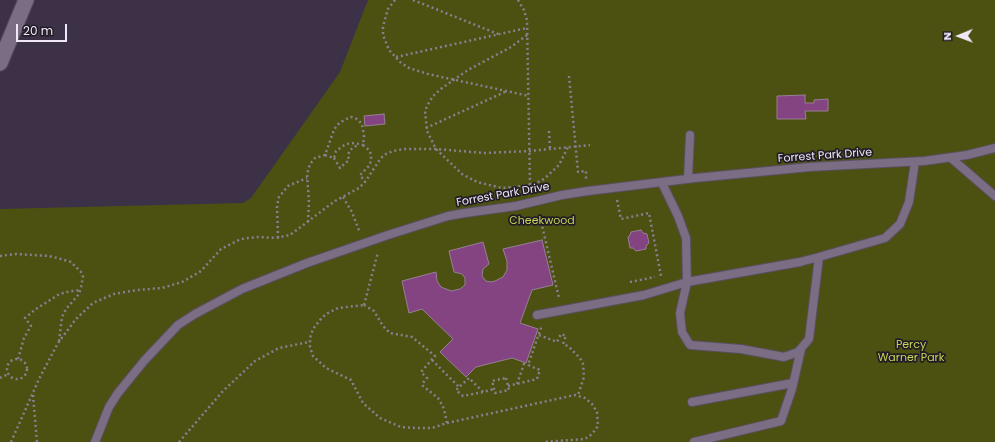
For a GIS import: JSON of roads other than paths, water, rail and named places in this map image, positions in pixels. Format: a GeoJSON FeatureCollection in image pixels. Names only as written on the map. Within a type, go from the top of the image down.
{"type":"FeatureCollection","features":[{"type":"Feature","properties":{"kind":"street"},"geometry":{"type":"LineString","coordinates":[[0,63],[26,0]]}},
{"type":"Feature","properties":{"kind":"lane"},"geometry":{"type":"LineString","coordinates":[[688,179],[690,135]]}},
{"type":"Feature","properties":{"kind":"lane","name":"Forrest Park Drive"},"geometry":{"type":"LineString","coordinates":[[95,442],[118,393],[144,361],[178,325],[195,314],[242,289],[307,263],[364,243],[448,216],[588,191],[810,167],[915,162],[951,158],[995,148]]}},
{"type":"Feature","properties":{"kind":"lane"},"geometry":{"type":"LineString","coordinates":[[951,158],[995,196]]}},
{"type":"Feature","properties":{"kind":"lane"},"geometry":{"type":"LineString","coordinates":[[537,315],[644,295],[687,282],[800,262],[885,238],[900,224],[909,202],[915,162]]}},
{"type":"Feature","properties":{"kind":"lane"},"geometry":{"type":"LineString","coordinates":[[662,183],[678,216],[686,238],[687,282],[680,313],[682,332],[690,346],[741,349],[784,357],[798,352],[809,339],[819,257]]}},
{"type":"Feature","properties":{"kind":"lane"},"geometry":{"type":"LineString","coordinates":[[694,442],[781,421],[793,383],[801,349]]}},
{"type":"Feature","properties":{"kind":"lane"},"geometry":{"type":"LineString","coordinates":[[692,402],[793,383]]}},
{"type":"Feature","properties":{"kind":"park label","name":"Cheekwood"},"geometry":{"type":"Point","coordinates":[542,221]}},
{"type":"Feature","properties":{"kind":"park label","name":"Percy Warner Park"},"geometry":{"type":"Point","coordinates":[911,351]}}]}
